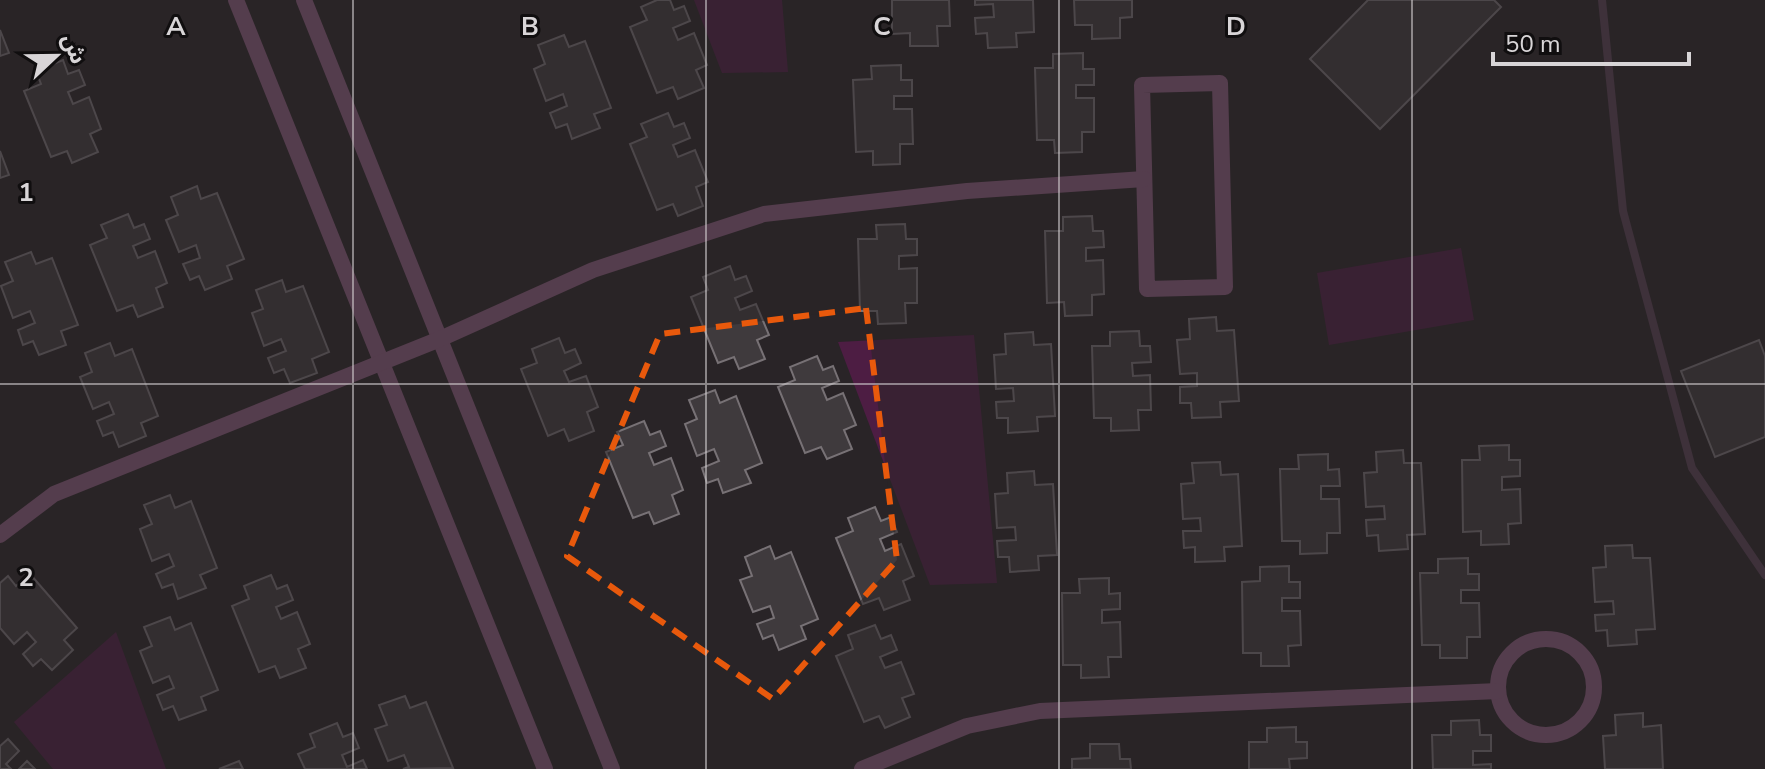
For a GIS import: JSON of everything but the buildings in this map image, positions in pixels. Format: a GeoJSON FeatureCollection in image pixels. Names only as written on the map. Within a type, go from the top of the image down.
{"type":"FeatureCollection","features":[{"type":"Feature","properties":{"kind":"street"},"geometry":{"type":"LineString","coordinates":[[236,0],[545,769]]}},
{"type":"Feature","properties":{"kind":"street"},"geometry":{"type":"LineString","coordinates":[[304,0],[612,769]]}},
{"type":"Feature","properties":{"kind":"street"},"geometry":{"type":"LineString","coordinates":[[1220,83],[1225,287],[1147,289],[1144,179],[1142,85],[1220,83]]}},
{"type":"Feature","properties":{"kind":"street"},"geometry":{"type":"LineString","coordinates":[[0,535],[54,494],[440,339],[593,270],[764,214],[967,191],[1144,179]]}},
{"type":"Feature","properties":{"kind":"street"},"geometry":{"type":"LineString","coordinates":[[1537,640],[1567,644],[1580,653],[1590,667],[1594,683],[1593,699],[1586,714],[1575,726],[1546,736],[1532,734],[1508,718],[1498,691],[1504,663],[1524,644],[1537,640]]}},
{"type":"Feature","properties":{"kind":"street"},"geometry":{"type":"LineString","coordinates":[[862,769],[967,726],[1040,711],[1498,691]]}},
{"type":"Feature","properties":{"kind":"highlighted area"},"geometry":{"type":"Polygon","coordinates":[[[866,308],[897,560],[773,699],[567,556],[660,334],[866,308]]]}},
{"type":"Feature","properties":{"kind":"shaded area"},"geometry":{"type":"Polygon","coordinates":[[[694,0],[782,0],[788,72],[722,73],[694,0]]]}},
{"type":"Feature","properties":{"kind":"shaded area"},"geometry":{"type":"Polygon","coordinates":[[[1461,248],[1474,320],[1329,345],[1317,273],[1461,248]]]}},
{"type":"Feature","properties":{"kind":"shaded area"},"geometry":{"type":"Polygon","coordinates":[[[974,335],[997,583],[930,585],[838,342],[974,335]]]}},
{"type":"Feature","properties":{"kind":"shaded area"},"geometry":{"type":"Polygon","coordinates":[[[116,632],[166,769],[53,769],[14,722],[116,632]]]}},
{"type":"Feature","properties":{"kind":"waterway"},"geometry":{"type":"LineString","coordinates":[[1602,0],[1623,211],[1692,468],[1765,575]]}}]}
